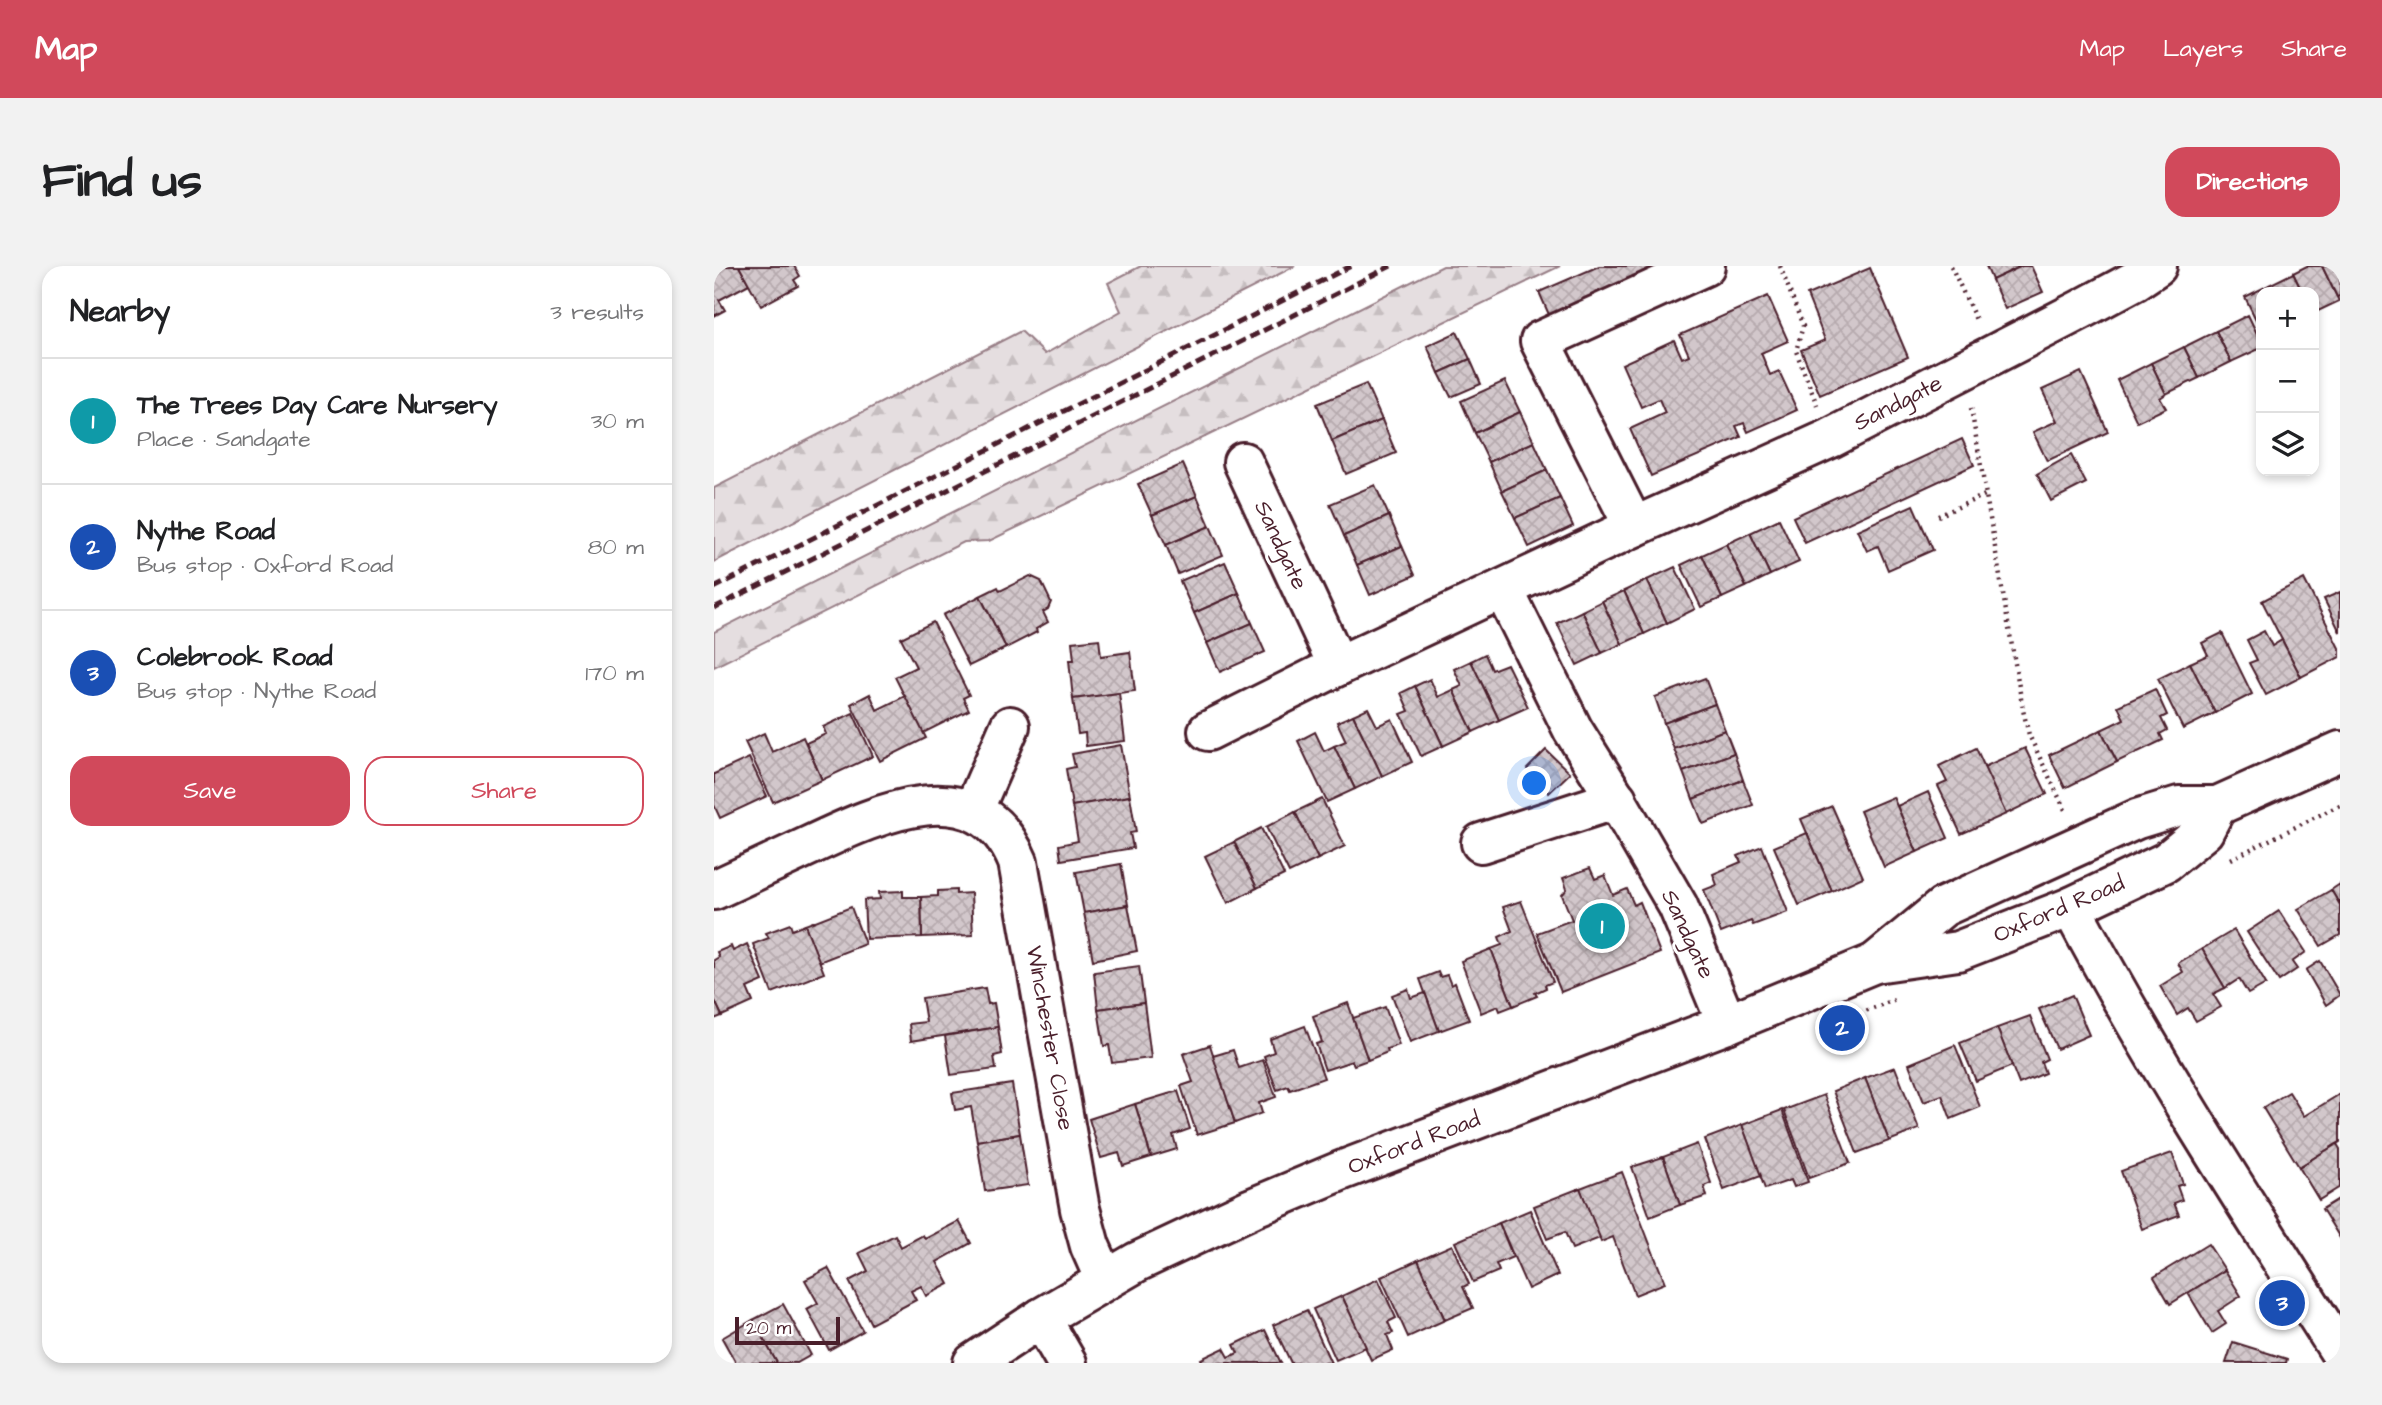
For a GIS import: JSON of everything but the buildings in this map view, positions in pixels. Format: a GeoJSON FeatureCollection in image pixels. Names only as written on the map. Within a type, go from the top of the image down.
{"type":"FeatureCollection","features":[{"type":"Feature","properties":{"kind":"street"},"geometry":{"type":"LineString","coordinates":[[1633,527],[1540,341],[1705,266]]}},
{"type":"Feature","properties":{"kind":"street","name":"Sandgate"},"geometry":{"type":"LineString","coordinates":[[1208,731],[1338,666],[1633,527],[1831,438],[2136,280],[2157,266]]}},
{"type":"Feature","properties":{"kind":"street","name":"Sandgate"},"geometry":{"type":"LineString","coordinates":[[1243,462],[1338,666]]}},
{"type":"Feature","properties":{"kind":"street","name":"Sandgate"},"geometry":{"type":"LineString","coordinates":[[1503,589],[1573,730],[1617,799],[1678,906],[1727,1024]]}},
{"type":"Feature","properties":{"kind":"street"},"geometry":{"type":"LineString","coordinates":[[973,811],[1010,726]]}},
{"type":"Feature","properties":{"kind":"street","name":"Oxford Road"},"geometry":{"type":"LineString","coordinates":[[1875,963],[1943,907],[2147,816],[2179,806],[2217,806],[2340,751]]}},
{"type":"Feature","properties":{"kind":"street"},"geometry":{"type":"LineString","coordinates":[[1481,843],[1617,799]]}},
{"type":"Feature","properties":{"kind":"street","name":"Winchester Close"},"geometry":{"type":"LineString","coordinates":[[714,890],[870,818],[931,804],[951,805],[973,811],[983,815],[1000,830],[1011,845],[1018,862],[1080,1209],[1090,1246],[1105,1280]]}},
{"type":"Feature","properties":{"kind":"street","name":"Oxford Road"},"geometry":{"type":"LineString","coordinates":[[973,1363],[1105,1280],[1179,1241],[1343,1170],[1727,1024],[1875,963],[1958,951],[2071,907],[2166,862],[2204,831],[2217,806]]}},
{"type":"Feature","properties":{"kind":"street"},"geometry":{"type":"LineString","coordinates":[[2047,861],[2120,997],[2180,1099],[2340,1352]]}},
{"type":"Feature","properties":{"kind":"street"},"geometry":{"type":"LineString","coordinates":[[1041,1318],[1067,1363]]}},
{"type":"Feature","properties":{"kind":"path"},"geometry":{"type":"LineString","coordinates":[[1780,266],[1803,326],[1797,356],[1831,438]]}},
{"type":"Feature","properties":{"kind":"path"},"geometry":{"type":"LineString","coordinates":[[1951,266],[1979,362],[1985,495],[2029,735],[2071,821]]}},
{"type":"Feature","properties":{"kind":"path"},"geometry":{"type":"LineString","coordinates":[[1938,516],[1985,495]]}},
{"type":"Feature","properties":{"kind":"green space"},"geometry":{"type":"Polygon","coordinates":[[[1141,266],[1295,266],[714,562],[714,488],[1021,331],[1045,354],[1121,311],[1108,283],[1141,266]]]}},
{"type":"Feature","properties":{"kind":"green space"},"geometry":{"type":"Polygon","coordinates":[[[1443,266],[1560,266],[989,541],[964,542],[714,667],[714,632],[1443,266]]]}},
{"type":"Feature","properties":{"kind":"railway"},"geometry":{"type":"LineString","coordinates":[[714,588],[1351,266]]}},
{"type":"Feature","properties":{"kind":"railway"},"geometry":{"type":"LineString","coordinates":[[714,608],[1391,266]]}},
{"type":"Feature","properties":{"kind":"place","name":"The Trees Day Care Nursery"},"geometry":{"type":"Point","coordinates":[1602,926]}},
{"type":"Feature","properties":{"kind":"place","name":"Nythe Road"},"geometry":{"type":"Point","coordinates":[1842,1028]}},
{"type":"Feature","properties":{"kind":"place","name":"Colebrook Road"},"geometry":{"type":"Point","coordinates":[2282,1303]}}]}
